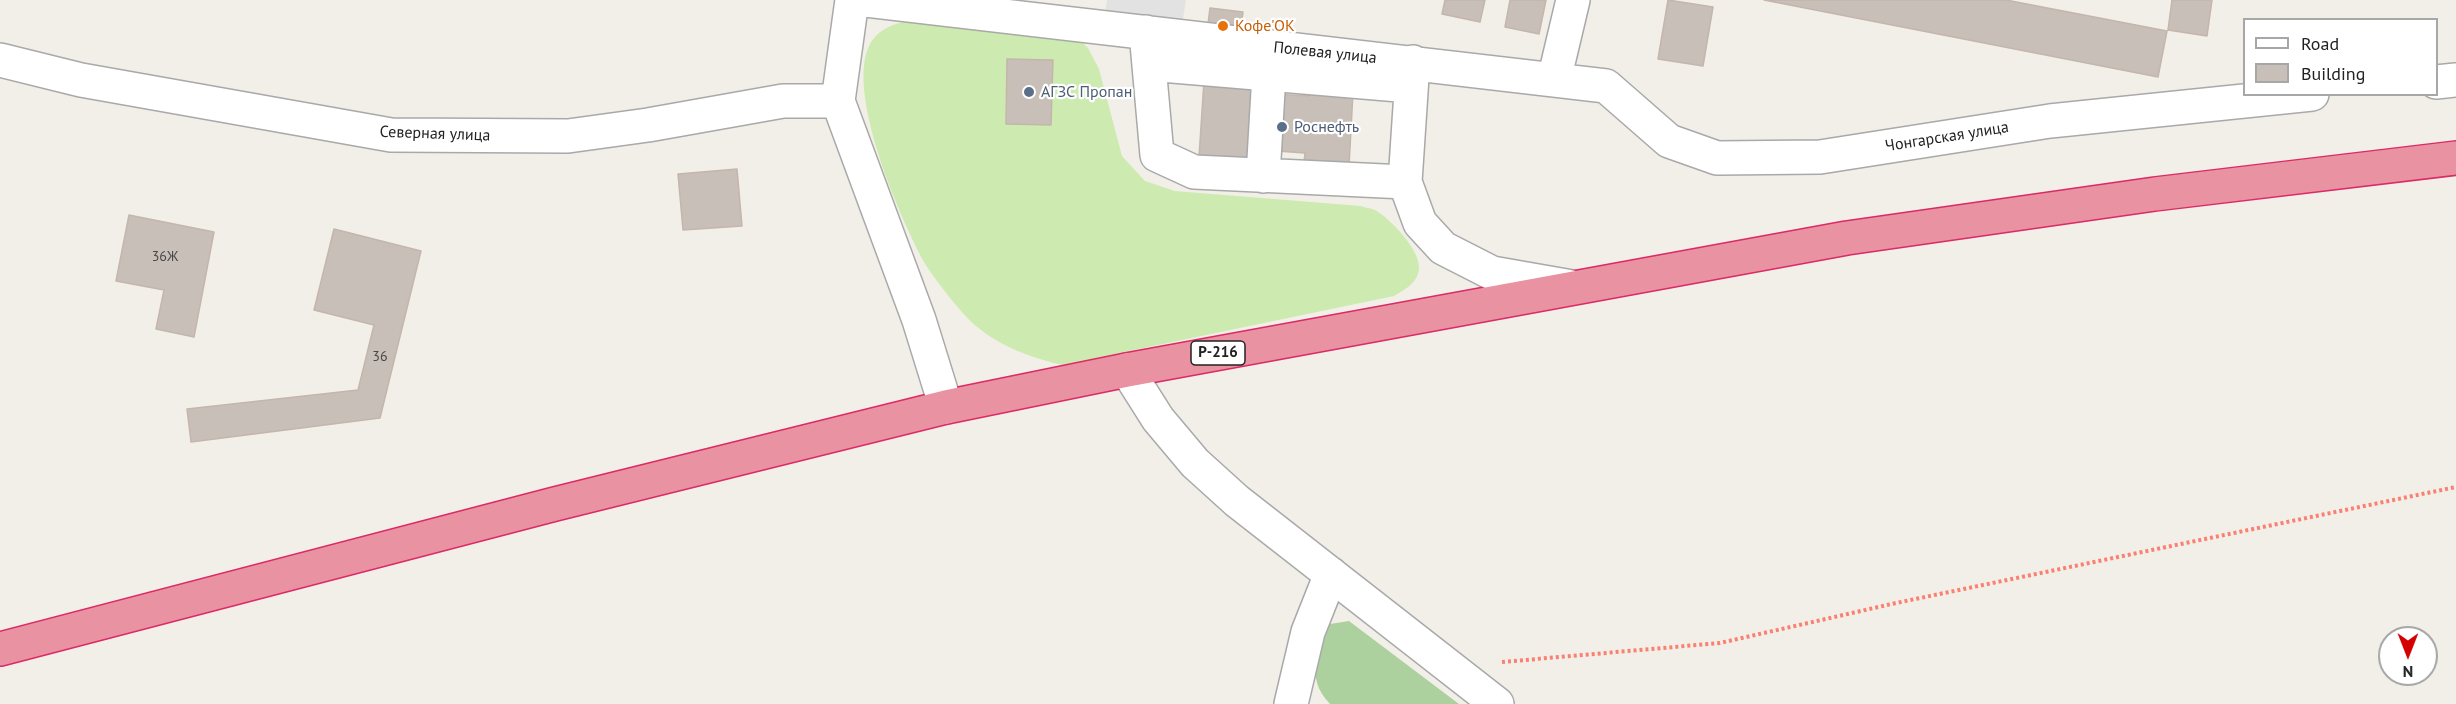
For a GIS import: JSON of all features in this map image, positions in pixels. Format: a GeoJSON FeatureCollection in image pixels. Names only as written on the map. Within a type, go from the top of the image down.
{"type":"FeatureCollection","features":[{"type":"Feature","properties":{"kind":"highway","name":"Р-216"},"geometry":{"type":"LineString","coordinates":[[0,649],[555,504],[946,407],[1127,370],[1847,238],[2155,194],[2456,158]]}},
{"type":"Feature","properties":{"kind":"street"},"geometry":{"type":"LineString","coordinates":[[852,0],[838,101],[919,320],[946,407]]}},
{"type":"Feature","properties":{"kind":"street","name":"Полевая улица"},"geometry":{"type":"LineString","coordinates":[[866,0],[1146,32],[1412,74],[1554,80],[1606,86]]}},
{"type":"Feature","properties":{"kind":"street"},"geometry":{"type":"LineString","coordinates":[[1554,80],[1573,0]]}},
{"type":"Feature","properties":{"kind":"street"},"geometry":{"type":"LineString","coordinates":[[1146,32],[1157,155],[1194,172],[1405,182]]}},
{"type":"Feature","properties":{"kind":"street","name":"Северная улица"},"geometry":{"type":"LineString","coordinates":[[0,60],[81,80],[391,135],[568,136],[648,125],[783,101],[838,101]]}},
{"type":"Feature","properties":{"kind":"street"},"geometry":{"type":"LineString","coordinates":[[1149,64],[1269,74],[1412,74],[1405,182],[1420,223],[1443,248],[1492,273],[1574,287]]}},
{"type":"Feature","properties":{"kind":"street"},"geometry":{"type":"LineString","coordinates":[[1263,176],[1269,74]]}},
{"type":"Feature","properties":{"kind":"street"},"geometry":{"type":"LineString","coordinates":[[2438,82],[2456,80]]}},
{"type":"Feature","properties":{"kind":"street","name":"Чонгарская улица"},"geometry":{"type":"LineString","coordinates":[[1606,86],[1669,141],[1717,158],[1820,157],[2050,121],[2293,96]]}},
{"type":"Feature","properties":{"kind":"street"},"geometry":{"type":"LineString","coordinates":[[1127,370],[1158,418],[1195,463],[1237,501],[1497,704]]}},
{"type":"Feature","properties":{"kind":"street"},"geometry":{"type":"LineString","coordinates":[[1297,699],[1308,632],[1331,574]]}},
{"type":"Feature","properties":{"kind":"path"},"geometry":{"type":"LineString","coordinates":[[1447,665],[1561,659],[1720,643],[1896,603],[2456,487]]}},
{"type":"Feature","properties":{"kind":"green space"},"geometry":{"type":"Polygon","coordinates":[[[914,20],[1078,38],[1088,48],[1099,69],[1122,156],[1145,181],[1175,191],[1361,206],[1373,209],[1398,229],[1412,248],[1419,266],[1416,278],[1408,287],[1394,296],[1062,365],[1027,355],[1006,345],[970,321],[928,268],[902,216],[879,156],[865,94],[864,67],[869,46],[877,35],[888,27],[914,20]]]}},
{"type":"Feature","properties":{"kind":"green space"},"geometry":{"type":"Polygon","coordinates":[[[1349,621],[1459,704],[1330,704],[1317,684],[1318,656],[1330,624],[1349,621]]]}},
{"type":"Feature","properties":{"kind":"shaded area"},"geometry":{"type":"Polygon","coordinates":[[[1107,0],[1186,0],[1180,37],[1103,26],[1107,0]]]}},
{"type":"Feature","properties":{"kind":"building"},"geometry":{"type":"Polygon","coordinates":[[[1445,0],[1485,0],[1480,22],[1442,14],[1445,0]]]}},
{"type":"Feature","properties":{"kind":"building"},"geometry":{"type":"Polygon","coordinates":[[[1510,0],[1546,0],[1539,34],[1505,27],[1510,0]]]}},
{"type":"Feature","properties":{"kind":"building"},"geometry":{"type":"Polygon","coordinates":[[[1668,0],[1713,7],[1703,66],[1658,59],[1668,0]]]}},
{"type":"Feature","properties":{"kind":"building"},"geometry":{"type":"Polygon","coordinates":[[[1764,0],[2006,0],[2167,31],[2158,77],[1764,0]]]}},
{"type":"Feature","properties":{"kind":"building"},"geometry":{"type":"Polygon","coordinates":[[[2172,0],[2212,0],[2207,36],[2168,30],[2172,0]]]}},
{"type":"Feature","properties":{"kind":"building"},"geometry":{"type":"Polygon","coordinates":[[[1210,8],[1243,12],[1239,44],[1206,40],[1210,8]]]}},
{"type":"Feature","properties":{"kind":"building","name":"АГЗС Пропан"},"geometry":{"type":"Polygon","coordinates":[[[1007,59],[1053,60],[1051,125],[1006,124],[1007,59]]]}},
{"type":"Feature","properties":{"kind":"building"},"geometry":{"type":"Polygon","coordinates":[[[1204,81],[1252,84],[1247,160],[1199,157],[1204,81]]]}},
{"type":"Feature","properties":{"kind":"building"},"geometry":{"type":"Polygon","coordinates":[[[1309,89],[1353,92],[1349,166],[1304,163],[1305,153],[1248,149],[1251,93],[1309,96],[1309,89]]]}},
{"type":"Feature","properties":{"kind":"building"},"geometry":{"type":"Polygon","coordinates":[[[737,169],[742,226],[683,230],[678,174],[737,169]]]}},
{"type":"Feature","properties":{"kind":"building"},"geometry":{"type":"Polygon","coordinates":[[[129,215],[214,232],[194,337],[156,329],[164,290],[116,281],[129,215]]]}},
{"type":"Feature","properties":{"kind":"building"},"geometry":{"type":"Polygon","coordinates":[[[334,229],[421,251],[380,418],[191,442],[187,409],[358,390],[374,325],[314,310],[334,229]]]}},
{"type":"Feature","properties":{"kind":"place","name":"Кофе'ОК"},"geometry":{"type":"Point","coordinates":[1223,26]}},
{"type":"Feature","properties":{"kind":"place","name":"АГЗС Пропан"},"geometry":{"type":"Point","coordinates":[1029,92]}},
{"type":"Feature","properties":{"kind":"place","name":"Роснефть"},"geometry":{"type":"Point","coordinates":[1282,127]}}]}
